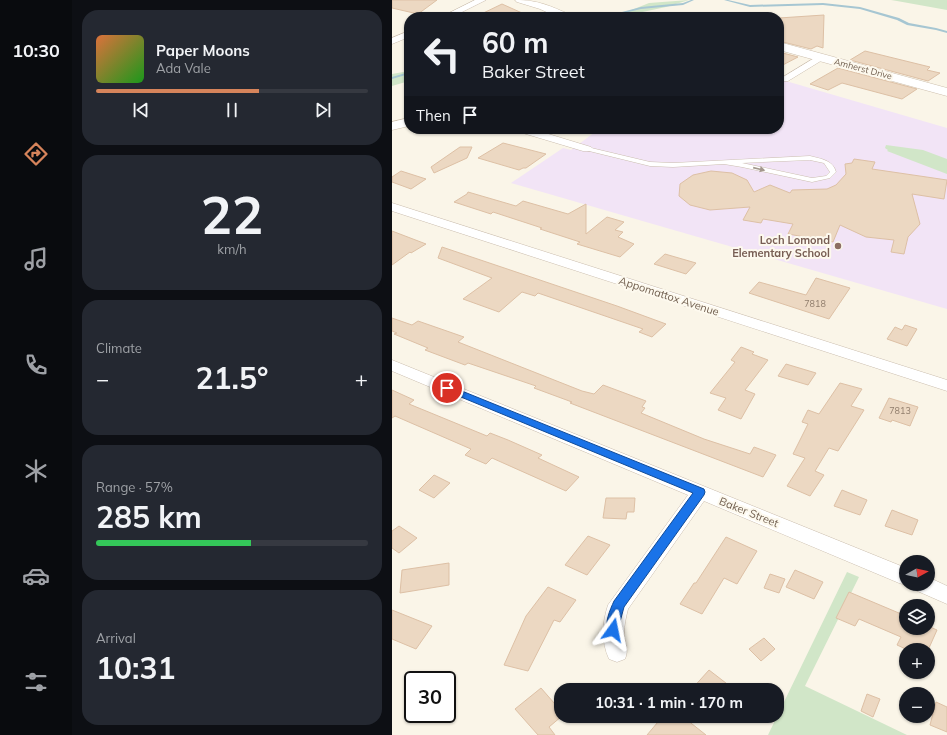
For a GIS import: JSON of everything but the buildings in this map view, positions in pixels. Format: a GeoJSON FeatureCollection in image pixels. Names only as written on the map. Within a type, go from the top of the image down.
{"type":"FeatureCollection","features":[{"type":"Feature","properties":{"kind":"street"},"geometry":{"type":"LineString","coordinates":[[456,12],[482,0]]}},
{"type":"Feature","properties":{"kind":"street"},"geometry":{"type":"LineString","coordinates":[[521,0],[556,12]]}},
{"type":"Feature","properties":{"kind":"street"},"geometry":{"type":"LineString","coordinates":[[392,30],[404,33]]}},
{"type":"Feature","properties":{"kind":"street"},"geometry":{"type":"LineString","coordinates":[[392,41],[404,36]]}},
{"type":"Feature","properties":{"kind":"street","name":"Amherst Drive"},"geometry":{"type":"LineString","coordinates":[[784,47],[947,92]]}},
{"type":"Feature","properties":{"kind":"street"},"geometry":{"type":"LineString","coordinates":[[785,79],[822,57]]}},
{"type":"Feature","properties":{"kind":"street"},"geometry":{"type":"LineString","coordinates":[[392,126],[404,123]]}},
{"type":"Feature","properties":{"kind":"street"},"geometry":{"type":"LineString","coordinates":[[537,134],[587,149]]}},
{"type":"Feature","properties":{"kind":"street","name":"Appomattox Avenue"},"geometry":{"type":"LineString","coordinates":[[392,207],[947,386]]}},
{"type":"Feature","properties":{"kind":"street","name":"Baker Street"},"geometry":{"type":"LineString","coordinates":[[392,365],[899,574]]}},
{"type":"Feature","properties":{"kind":"street"},"geometry":{"type":"LineString","coordinates":[[617,652],[613,638],[613,621],[619,605],[700,492]]}},
{"type":"Feature","properties":{"kind":"street"},"geometry":{"type":"LineString","coordinates":[[935,590],[947,595]]}},
{"type":"Feature","properties":{"kind":"lane"},"geometry":{"type":"LineString","coordinates":[[587,149],[650,164],[810,158],[830,164],[833,172],[828,177],[806,179],[721,162]]}},
{"type":"Feature","properties":{"kind":"shaded area","name":"Loch Lomond Elementary School"},"geometry":{"type":"Polygon","coordinates":[[[784,80],[947,128],[947,309],[511,183],[563,148],[571,150],[592,134],[784,134],[784,80]]]}},
{"type":"Feature","properties":{"kind":"green space"},"geometry":{"type":"Polygon","coordinates":[[[689,0],[642,12],[626,12],[649,3],[689,0]]]}},
{"type":"Feature","properties":{"kind":"green space"},"geometry":{"type":"Polygon","coordinates":[[[891,0],[947,0],[947,10],[897,1],[891,0]]]}},
{"type":"Feature","properties":{"kind":"green space"},"geometry":{"type":"Polygon","coordinates":[[[404,72],[404,82],[392,86],[392,74],[404,72]]]}},
{"type":"Feature","properties":{"kind":"green space"},"geometry":{"type":"Polygon","coordinates":[[[886,145],[923,150],[947,159],[947,174],[887,151],[888,150],[885,148],[886,145]]]}},
{"type":"Feature","properties":{"kind":"green space"},"geometry":{"type":"Polygon","coordinates":[[[847,572],[859,577],[805,686],[907,735],[768,735],[774,723],[784,723],[784,702],[847,572]]]}},
{"type":"Feature","properties":{"kind":"waterway"},"geometry":{"type":"LineString","coordinates":[[625,12],[641,8],[683,4],[693,0]]}},
{"type":"Feature","properties":{"kind":"waterway"},"geometry":{"type":"LineString","coordinates":[[725,0],[750,6],[823,4],[860,8],[898,19],[908,24],[947,32]]}},
{"type":"Feature","properties":{"kind":"waterway"},"geometry":{"type":"LineString","coordinates":[[392,78],[404,74]]}},
{"type":"Feature","properties":{"kind":"place","name":"Loch Lomond Elementary School"},"geometry":{"type":"Point","coordinates":[838,246]}},
{"type":"Feature","properties":{"kind":"route"},"geometry":{"type":"LineString","coordinates":[[447,388],[700,492],[619,605],[613,621],[613,630]]}}]}
